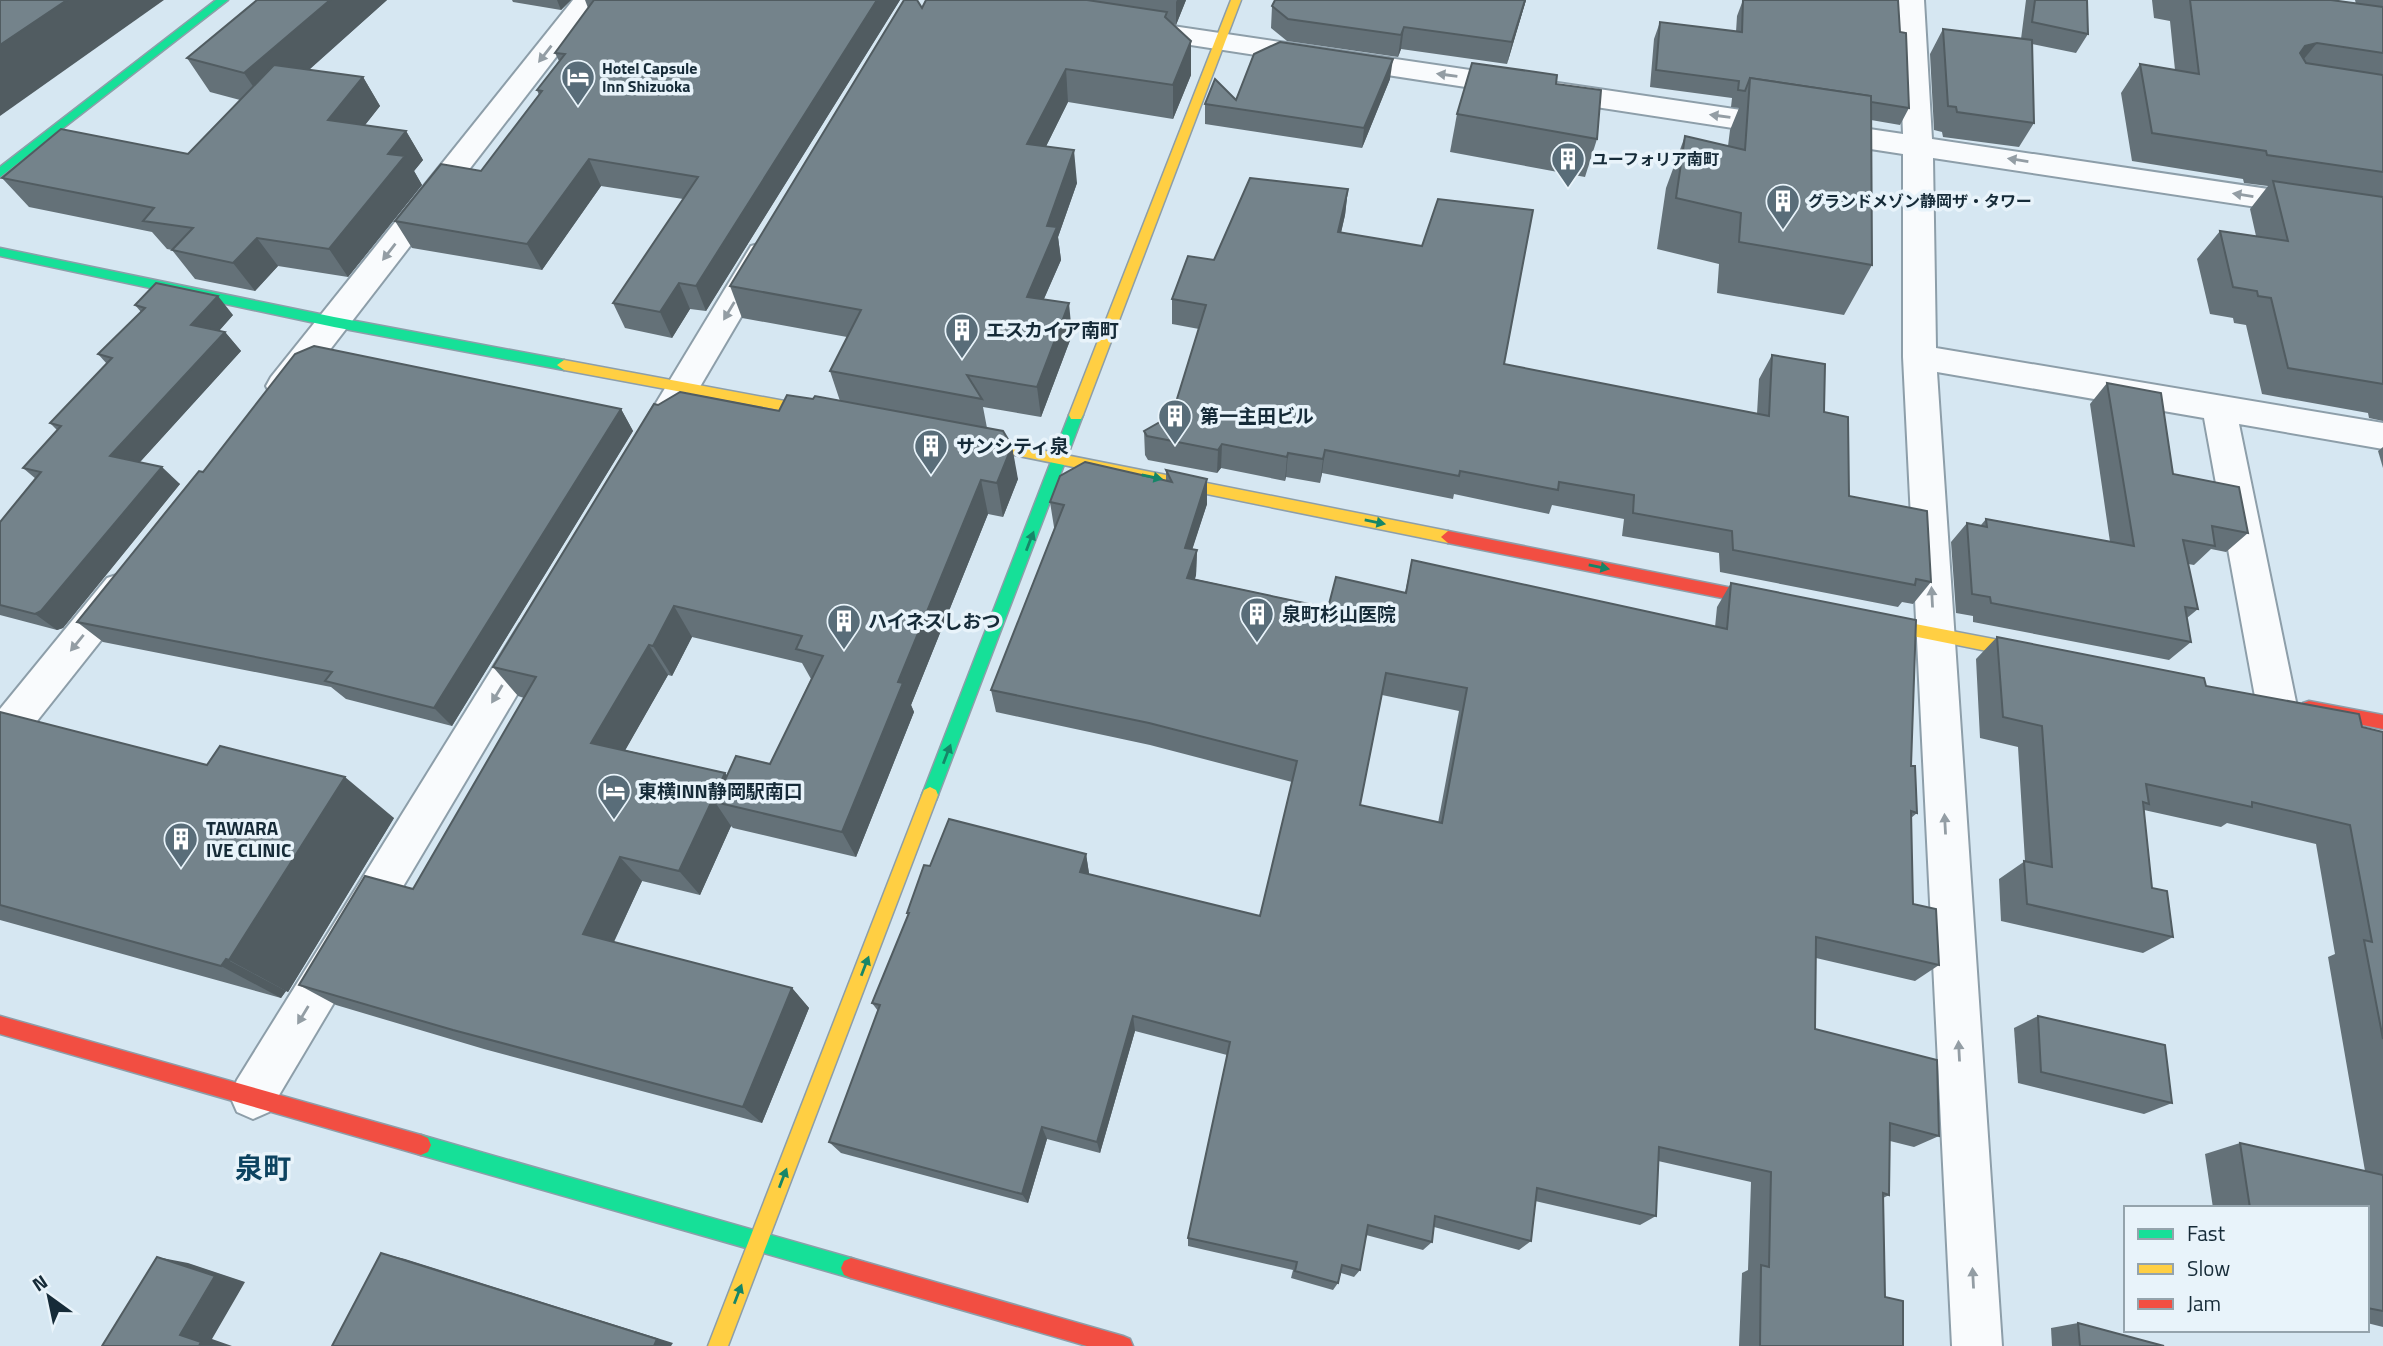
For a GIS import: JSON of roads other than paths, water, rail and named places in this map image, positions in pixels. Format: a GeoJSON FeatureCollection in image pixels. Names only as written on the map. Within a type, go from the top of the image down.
{"type":"FeatureCollection","features":[{"type":"Feature","properties":{"kind":"street"},"geometry":{"type":"LineString","coordinates":[[0,173],[223,0]]}},
{"type":"Feature","properties":{"kind":"street"},"geometry":{"type":"LineString","coordinates":[[266,408],[587,0]]}},
{"type":"Feature","properties":{"kind":"street"},"geometry":{"type":"LineString","coordinates":[[718,1346],[1062,459],[1236,0]]}},
{"type":"Feature","properties":{"kind":"street"},"geometry":{"type":"LineString","coordinates":[[1911,0],[1918,145],[1920,357],[1977,1346]]}},
{"type":"Feature","properties":{"kind":"street"},"geometry":{"type":"LineString","coordinates":[[1100,23],[2383,216]]}},
{"type":"Feature","properties":{"kind":"street"},"geometry":{"type":"LineString","coordinates":[[648,445],[782,222]]}},
{"type":"Feature","properties":{"kind":"street"},"geometry":{"type":"LineString","coordinates":[[0,252],[334,322],[846,417]]}},
{"type":"Feature","properties":{"kind":"street"},"geometry":{"type":"LineString","coordinates":[[1920,357],[2383,436]]}},
{"type":"Feature","properties":{"kind":"street"},"geometry":{"type":"LineString","coordinates":[[2219,408],[2269,700],[2383,722]]}},
{"type":"Feature","properties":{"kind":"street"},"geometry":{"type":"LineString","coordinates":[[940,435],[1797,607]]}},
{"type":"Feature","properties":{"kind":"street"},"geometry":{"type":"LineString","coordinates":[[0,738],[137,568]]}},
{"type":"Feature","properties":{"kind":"street"},"geometry":{"type":"LineString","coordinates":[[253,1096],[547,611]]}},
{"type":"Feature","properties":{"kind":"street"},"geometry":{"type":"LineString","coordinates":[[1852,618],[2057,659]]}},
{"type":"Feature","properties":{"kind":"street"},"geometry":{"type":"LineString","coordinates":[[0,1025],[1123,1346]]}},
{"type":"Feature","properties":{"kind":"place","name":"Hotel Capsule Inn Shizuoka"},"geometry":{"type":"Point","coordinates":[578,107]}},
{"type":"Feature","properties":{"kind":"place","name":"ユーフォリア南町"},"geometry":{"type":"Point","coordinates":[1568,189]}},
{"type":"Feature","properties":{"kind":"place","name":"グランドメゾン静岡ザ・タワー"},"geometry":{"type":"Point","coordinates":[1783,231]}},
{"type":"Feature","properties":{"kind":"place","name":"エスカイア南町"},"geometry":{"type":"Point","coordinates":[962,360]}},
{"type":"Feature","properties":{"kind":"place","name":"第一主田ビル"},"geometry":{"type":"Point","coordinates":[1175,446]}},
{"type":"Feature","properties":{"kind":"place","name":"サンシティ泉"},"geometry":{"type":"Point","coordinates":[931,476]}},
{"type":"Feature","properties":{"kind":"place","name":"泉町杉山医院"},"geometry":{"type":"Point","coordinates":[1257,644]}},
{"type":"Feature","properties":{"kind":"place","name":"ハイネスしおつ"},"geometry":{"type":"Point","coordinates":[844,651]}},
{"type":"Feature","properties":{"kind":"place","name":"東横INN静岡駅南口"},"geometry":{"type":"Point","coordinates":[614,821]}},
{"type":"Feature","properties":{"kind":"place","name":"TAWARA IVE CLINIC"},"geometry":{"type":"Point","coordinates":[181,869]}},
{"type":"Feature","properties":{"kind":"district","name":"泉町"},"geometry":{"type":"Point","coordinates":[263,1168]}}]}
